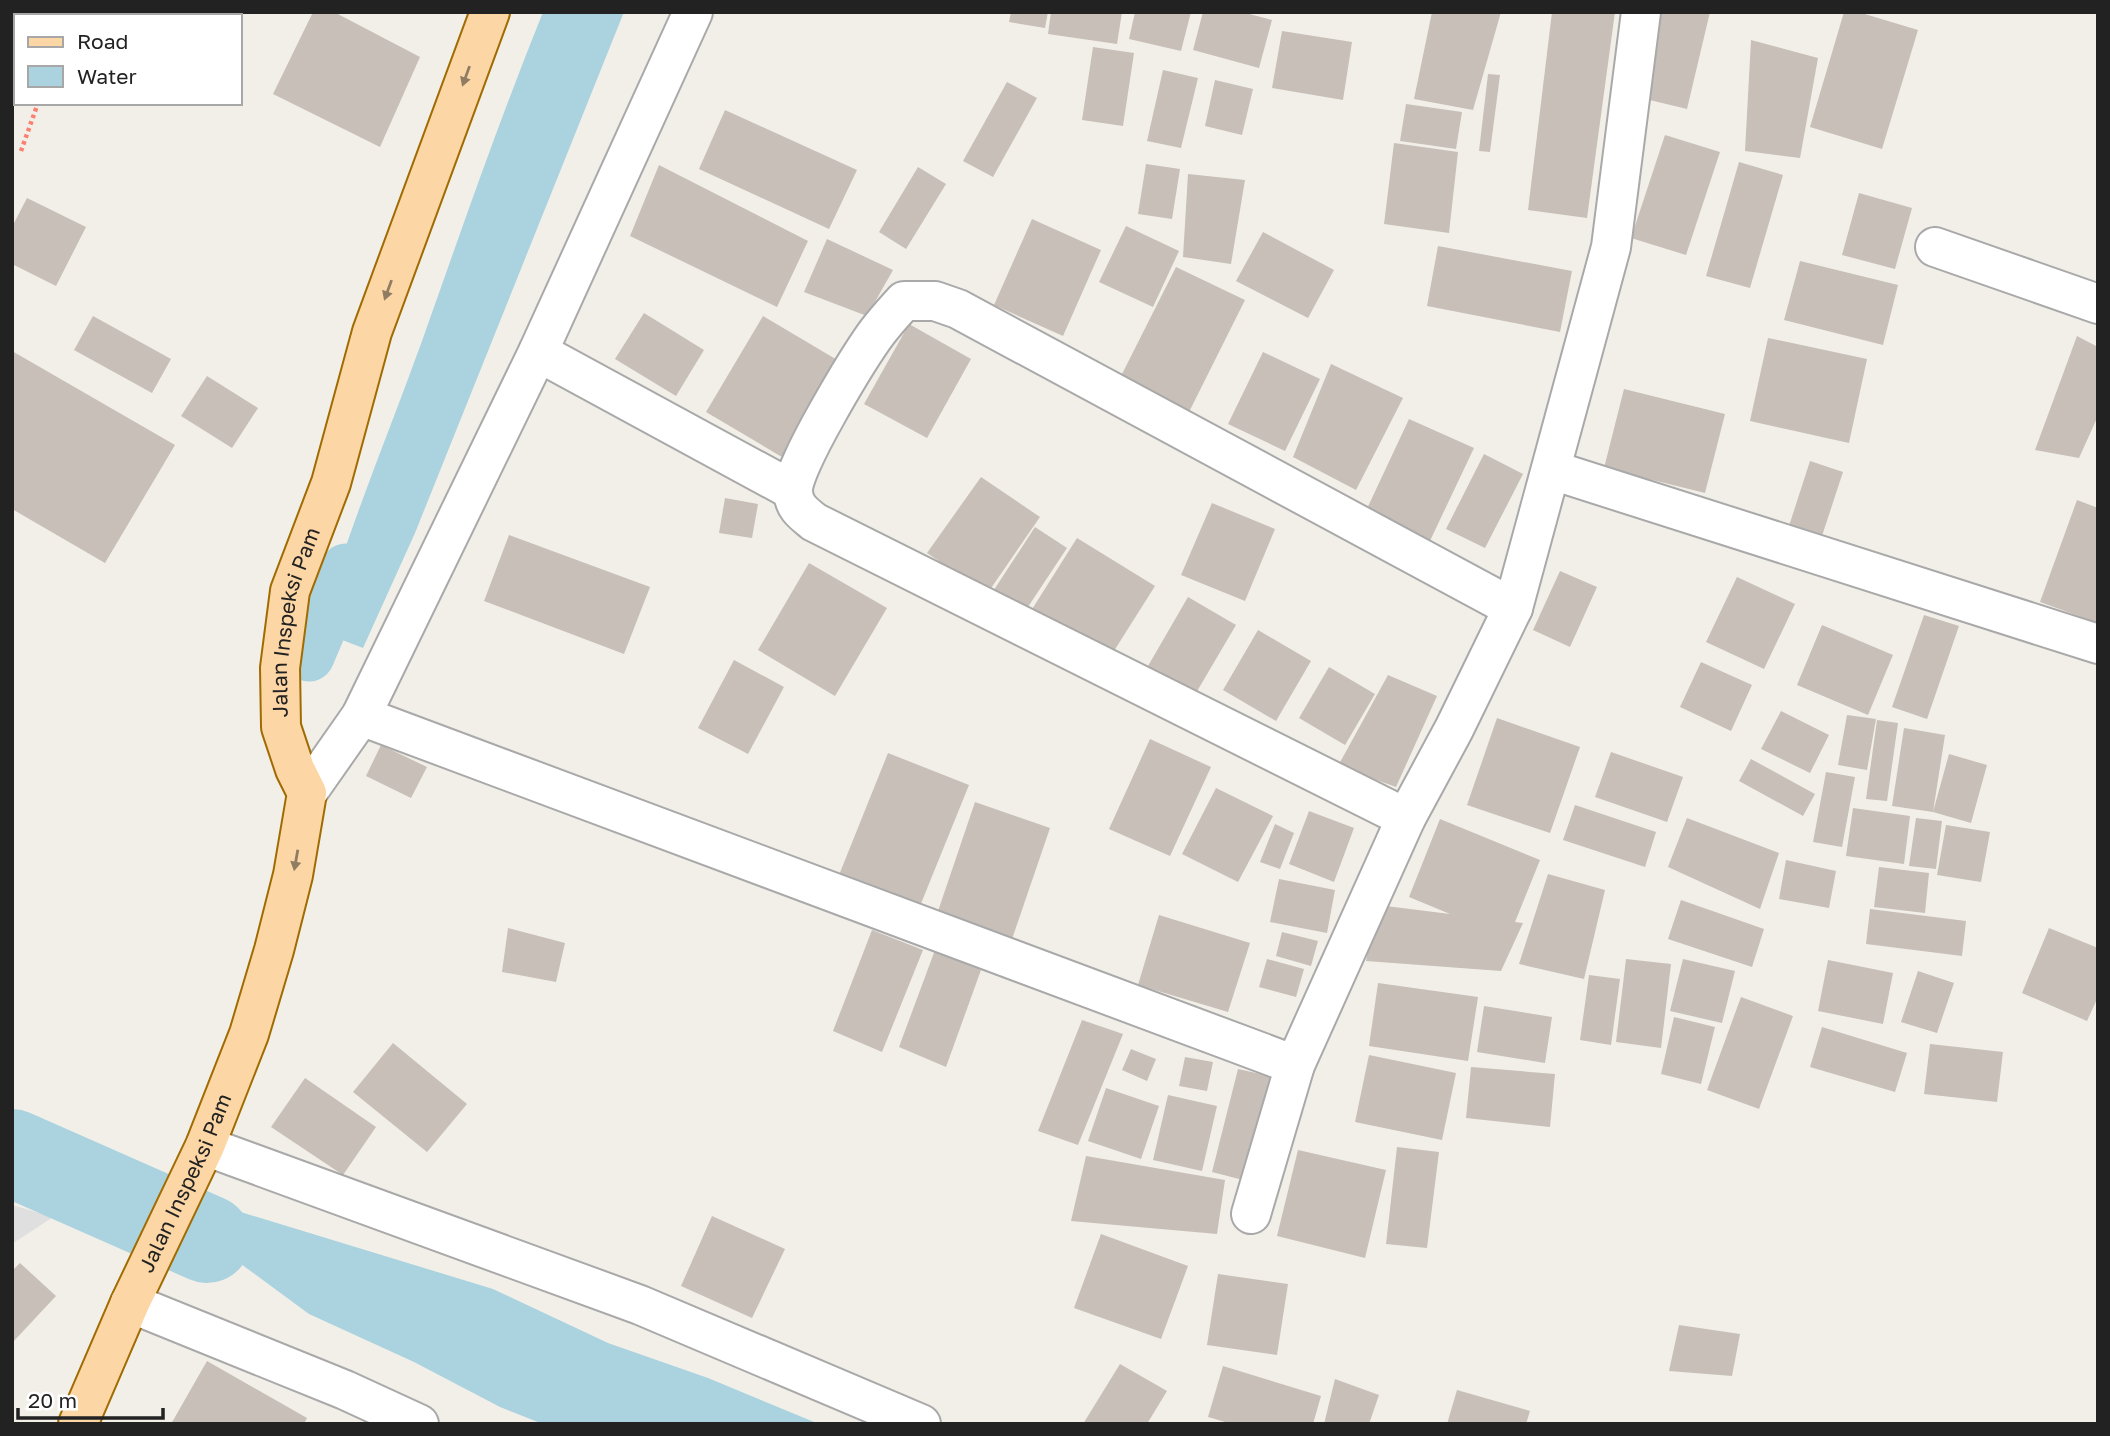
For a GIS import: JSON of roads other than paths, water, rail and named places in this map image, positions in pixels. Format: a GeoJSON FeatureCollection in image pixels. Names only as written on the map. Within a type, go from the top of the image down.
{"type":"FeatureCollection","features":[{"type":"Feature","properties":{"kind":"main road","name":"Jalan Inspeksi Pam"},"geometry":{"type":"LineString","coordinates":[[78,1424],[130,1303],[205,1146],[249,1034],[274,950],[293,875],[307,793],[295,769],[281,727],[280,668],[290,591],[331,483],[372,332],[490,12]]}},
{"type":"Feature","properties":{"kind":"street"},"geometry":{"type":"LineString","coordinates":[[307,793],[362,716],[538,352],[693,12]]}},
{"type":"Feature","properties":{"kind":"street"},"geometry":{"type":"LineString","coordinates":[[1251,1214],[1295,1065],[1406,818],[1454,729],[1513,608],[1611,247],[1641,12]]}},
{"type":"Feature","properties":{"kind":"street"},"geometry":{"type":"LineString","coordinates":[[1936,247],[2098,304]]}},
{"type":"Feature","properties":{"kind":"street"},"geometry":{"type":"LineString","coordinates":[[1406,818],[814,522],[797,509],[792,490],[802,461],[872,339],[904,301],[935,301],[958,309],[1513,608]]}},
{"type":"Feature","properties":{"kind":"street"},"geometry":{"type":"LineString","coordinates":[[538,352],[792,490]]}},
{"type":"Feature","properties":{"kind":"street"},"geometry":{"type":"LineString","coordinates":[[1552,470],[2098,644]]}},
{"type":"Feature","properties":{"kind":"street"},"geometry":{"type":"LineString","coordinates":[[362,716],[1295,1065]]}},
{"type":"Feature","properties":{"kind":"street"},"geometry":{"type":"LineString","coordinates":[[205,1146],[640,1305],[920,1424]]}},
{"type":"Feature","properties":{"kind":"street"},"geometry":{"type":"LineString","coordinates":[[130,1303],[345,1390],[419,1424]]}},
{"type":"Feature","properties":{"kind":"water"},"geometry":{"type":"Polygon","coordinates":[[[543,12],[624,12],[415,533],[363,648],[319,631],[355,521],[543,12]]]}},
{"type":"Feature","properties":{"kind":"water"},"geometry":{"type":"Polygon","coordinates":[[[221,1206],[493,1289],[608,1343],[708,1378],[819,1424],[543,1424],[500,1407],[414,1362],[309,1314],[207,1239],[221,1206]]]}},
{"type":"Feature","properties":{"kind":"waterway"},"geometry":{"type":"LineString","coordinates":[[309,656],[346,569]]}},
{"type":"Feature","properties":{"kind":"waterway"},"geometry":{"type":"LineString","coordinates":[[12,1153],[207,1239]]}}]}
